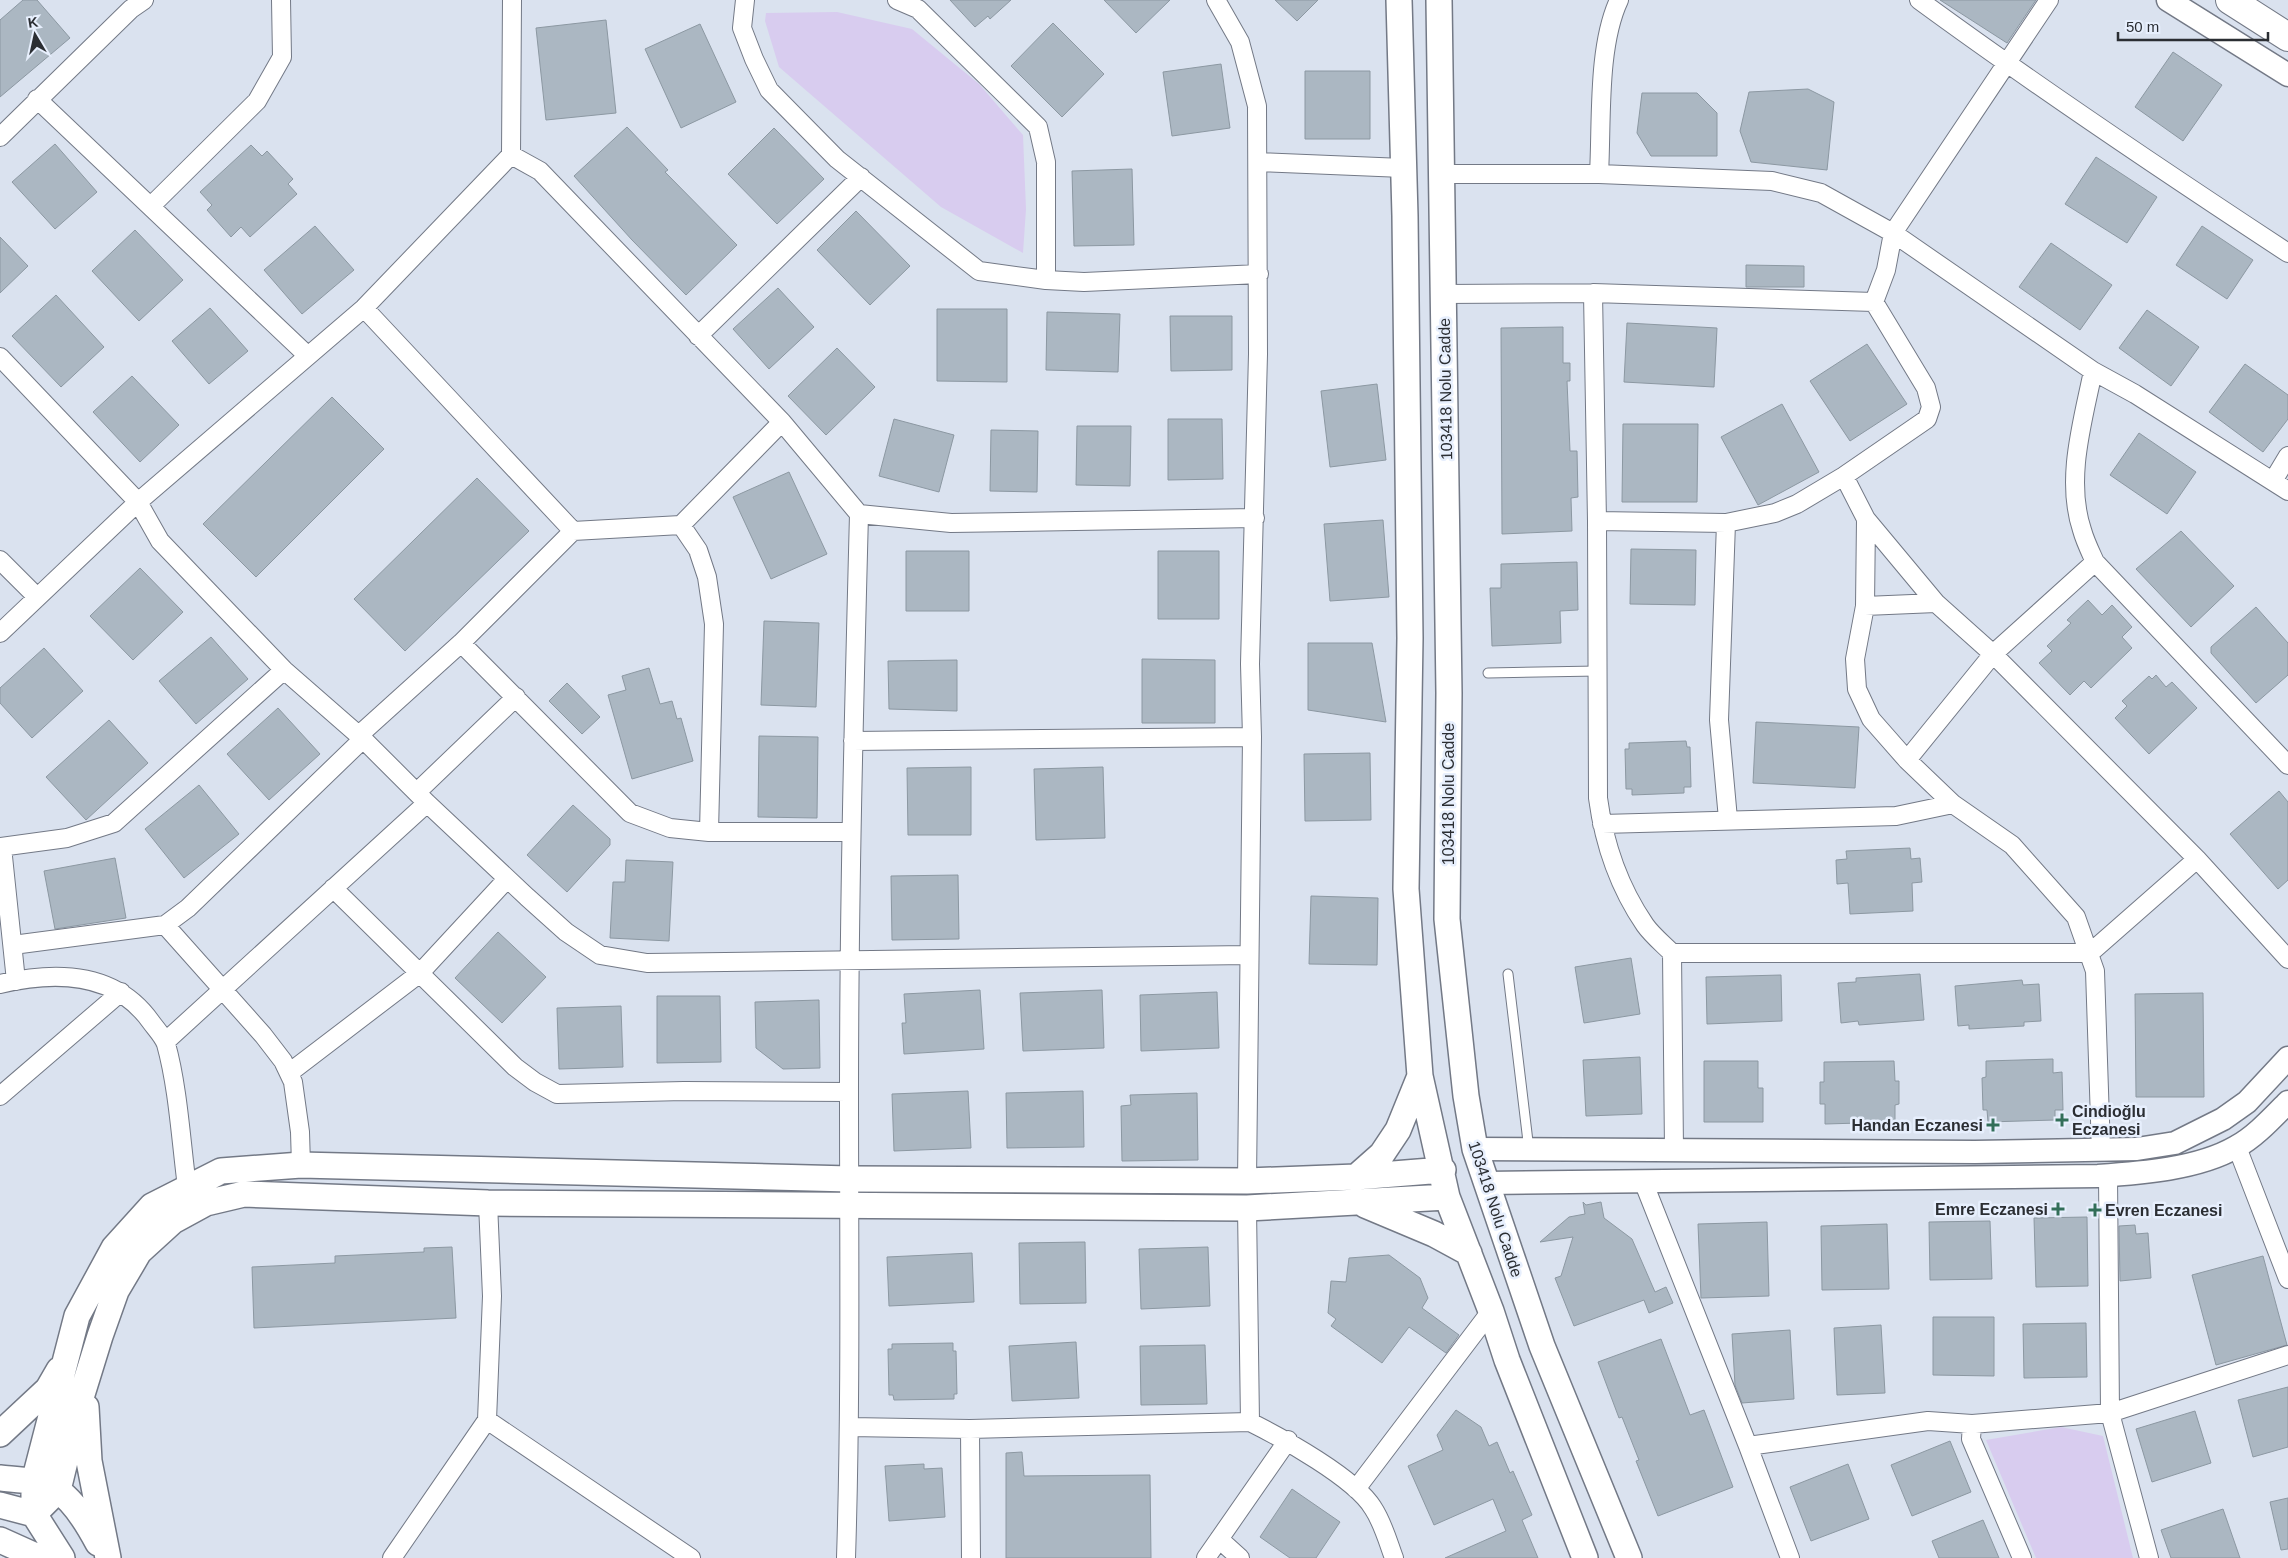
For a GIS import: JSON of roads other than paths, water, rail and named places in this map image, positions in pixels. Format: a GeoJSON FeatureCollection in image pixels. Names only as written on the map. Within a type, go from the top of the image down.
{"type":"FeatureCollection","features":[{"type":"Feature","properties":{"kind":"main road"},"geometry":{"type":"LineString","coordinates":[[1399,0],[1410,638],[1406,888],[1420,1076],[1448,1197],[1491,1311],[1507,1360],[1585,1558]]}},
{"type":"Feature","properties":{"kind":"main road","name":"103418 Nolu Cadde"},"geometry":{"type":"LineString","coordinates":[[1439,0],[1449,693],[1447,919],[1466,1096],[1475,1150],[1542,1346],[1629,1558]]}},
{"type":"Feature","properties":{"kind":"main road"},"geometry":{"type":"LineString","coordinates":[[2230,0],[2288,37]]}},
{"type":"Feature","properties":{"kind":"main road"},"geometry":{"type":"LineString","coordinates":[[1356,1177],[1382,1154],[1398,1130],[1420,1076]]}},
{"type":"Feature","properties":{"kind":"main road"},"geometry":{"type":"LineString","coordinates":[[62,1558],[34,1514],[34,1482],[77,1316],[114,1248],[152,1206],[221,1171],[301,1165],[850,1179],[1247,1182],[1356,1177],[1443,1170]]}},
{"type":"Feature","properties":{"kind":"main road"},"geometry":{"type":"LineString","coordinates":[[34,1514],[58,1490],[86,1381],[116,1291],[139,1252],[173,1221],[206,1203],[244,1194],[488,1203],[851,1207],[1247,1208],[1448,1197]]}},
{"type":"Feature","properties":{"kind":"main road"},"geometry":{"type":"LineString","coordinates":[[1358,1203],[1434,1234],[1468,1253]]}},
{"type":"Feature","properties":{"kind":"main road"},"geometry":{"type":"LineString","coordinates":[[0,1434],[48,1389],[67,1355]]}},
{"type":"Feature","properties":{"kind":"main road"},"geometry":{"type":"LineString","coordinates":[[86,1381],[89,1461],[108,1558]]}},
{"type":"Feature","properties":{"kind":"main road"},"geometry":{"type":"LineString","coordinates":[[0,1478],[34,1482],[58,1490],[84,1518],[108,1558]]}},
{"type":"Feature","properties":{"kind":"main road"},"geometry":{"type":"LineString","coordinates":[[0,1505],[34,1514]]}},
{"type":"Feature","properties":{"kind":"main road"},"geometry":{"type":"LineString","coordinates":[[0,1540],[40,1558]]}},
{"type":"Feature","properties":{"kind":"street"},"geometry":{"type":"LineString","coordinates":[[0,136],[37,98],[131,9],[144,0]]}},
{"type":"Feature","properties":{"kind":"street"},"geometry":{"type":"LineString","coordinates":[[151,206],[257,101],[282,57],[281,0]]}},
{"type":"Feature","properties":{"kind":"street"},"geometry":{"type":"LineString","coordinates":[[0,632],[138,502],[364,308],[511,155],[512,0]]}},
{"type":"Feature","properties":{"kind":"street"},"geometry":{"type":"LineString","coordinates":[[745,0],[742,28],[769,90],[837,159],[980,271],[1046,280],[1084,282],[1259,274]]}},
{"type":"Feature","properties":{"kind":"street"},"geometry":{"type":"LineString","coordinates":[[897,0],[918,9],[1038,127],[1046,162],[1046,280]]}},
{"type":"Feature","properties":{"kind":"street"},"geometry":{"type":"LineString","coordinates":[[1216,0],[1240,42],[1257,106],[1259,274],[1255,518],[1250,664],[1252,737],[1248,955],[1247,1182]]}},
{"type":"Feature","properties":{"kind":"street"},"geometry":{"type":"LineString","coordinates":[[1599,174],[1605,54],[1612,17],[1619,0]]}},
{"type":"Feature","properties":{"kind":"street"},"geometry":{"type":"LineString","coordinates":[[1919,0],[2006,64],[2288,253]]}},
{"type":"Feature","properties":{"kind":"street"},"geometry":{"type":"LineString","coordinates":[[1874,302],[1886,270],[1893,233],[2049,0]]}},
{"type":"Feature","properties":{"kind":"street"},"geometry":{"type":"LineString","coordinates":[[2168,0],[2288,75]]}},
{"type":"Feature","properties":{"kind":"street"},"geometry":{"type":"LineString","coordinates":[[37,98],[308,356]]}},
{"type":"Feature","properties":{"kind":"street"},"geometry":{"type":"LineString","coordinates":[[511,155],[540,171],[782,422],[859,514],[850,961],[850,1427],[846,1558]]}},
{"type":"Feature","properties":{"kind":"street"},"geometry":{"type":"LineString","coordinates":[[1258,162],[1403,168]]}},
{"type":"Feature","properties":{"kind":"street"},"geometry":{"type":"LineString","coordinates":[[1443,174],[1599,174],[1772,181],[1821,193],[1893,233],[2093,371],[2135,394],[2288,490]]}},
{"type":"Feature","properties":{"kind":"street"},"geometry":{"type":"LineString","coordinates":[[698,336],[861,177]]}},
{"type":"Feature","properties":{"kind":"street"},"geometry":{"type":"LineString","coordinates":[[1443,294],[1593,294],[1874,302]]}},
{"type":"Feature","properties":{"kind":"street"},"geometry":{"type":"LineString","coordinates":[[1593,294],[1597,521],[1598,798],[1602,824],[1624,890],[1646,926],[1672,953],[1674,1150]]}},
{"type":"Feature","properties":{"kind":"street"},"geometry":{"type":"LineString","coordinates":[[1597,521],[1726,523],[1775,513],[1797,504],[1844,476],[1928,418],[1931,407],[1926,388],[1874,302]]}},
{"type":"Feature","properties":{"kind":"street"},"geometry":{"type":"LineString","coordinates":[[364,308],[573,532]]}},
{"type":"Feature","properties":{"kind":"street"},"geometry":{"type":"LineString","coordinates":[[0,358],[138,502],[160,541],[284,670],[361,737],[422,798],[566,932],[600,955],[647,963],[1248,955]]}},
{"type":"Feature","properties":{"kind":"street"},"geometry":{"type":"LineString","coordinates":[[2093,371],[2079,439],[2075,486],[2081,529],[2095,562],[2288,765]]}},
{"type":"Feature","properties":{"kind":"street"},"geometry":{"type":"LineString","coordinates":[[13,945],[165,925],[188,908],[573,532],[681,525],[782,422]]}},
{"type":"Feature","properties":{"kind":"street"},"geometry":{"type":"LineString","coordinates":[[2272,481],[2288,456]]}},
{"type":"Feature","properties":{"kind":"street"},"geometry":{"type":"LineString","coordinates":[[1844,476],[1866,519],[1936,602],[1993,654],[2197,859],[2288,959]]}},
{"type":"Feature","properties":{"kind":"street"},"geometry":{"type":"LineString","coordinates":[[859,514],[951,523],[1255,518]]}},
{"type":"Feature","properties":{"kind":"street"},"geometry":{"type":"LineString","coordinates":[[1866,519],[1864,606],[1855,659],[1857,689],[1871,719],[1907,760],[1953,804],[2012,845],[2041,875],[2076,917],[2095,971],[2101,1150]]}},
{"type":"Feature","properties":{"kind":"street"},"geometry":{"type":"LineString","coordinates":[[1726,523],[1719,720],[1728,819]]}},
{"type":"Feature","properties":{"kind":"street"},"geometry":{"type":"LineString","coordinates":[[681,525],[698,550],[704,568],[714,624],[709,832]]}},
{"type":"Feature","properties":{"kind":"street"},"geometry":{"type":"LineString","coordinates":[[0,560],[37,597]]}},
{"type":"Feature","properties":{"kind":"street"},"geometry":{"type":"LineString","coordinates":[[1907,760],[1993,654],[2095,562]]}},
{"type":"Feature","properties":{"kind":"street"},"geometry":{"type":"LineString","coordinates":[[1864,606],[1936,602]]}},
{"type":"Feature","properties":{"kind":"street"},"geometry":{"type":"LineString","coordinates":[[461,643],[630,812],[670,828],[709,832],[852,832]]}},
{"type":"Feature","properties":{"kind":"street"},"geometry":{"type":"LineString","coordinates":[[187,1187],[178,1111],[165,1042],[143,1011],[121,992],[93,981],[51,975],[8,983],[13,945],[1,847],[67,838],[114,823],[284,670]]}},
{"type":"Feature","properties":{"kind":"street"},"geometry":{"type":"LineString","coordinates":[[165,1042],[333,888],[422,798],[516,697]]}},
{"type":"Feature","properties":{"kind":"street"},"geometry":{"type":"LineString","coordinates":[[853,741],[1252,737]]}},
{"type":"Feature","properties":{"kind":"street"},"geometry":{"type":"LineString","coordinates":[[1602,824],[1728,819],[1896,816],[1953,804]]}},
{"type":"Feature","properties":{"kind":"street"},"geometry":{"type":"LineString","coordinates":[[1672,953],[2090,953],[2197,859]]}},
{"type":"Feature","properties":{"kind":"street"},"geometry":{"type":"LineString","coordinates":[[289,1074],[420,973],[507,878]]}},
{"type":"Feature","properties":{"kind":"street"},"geometry":{"type":"LineString","coordinates":[[333,888],[515,1067],[535,1082],[557,1094],[684,1091],[849,1092]]}},
{"type":"Feature","properties":{"kind":"street"},"geometry":{"type":"LineString","coordinates":[[165,925],[263,1035],[283,1061],[293,1082],[300,1132],[301,1165]]}},
{"type":"Feature","properties":{"kind":"street"},"geometry":{"type":"LineString","coordinates":[[0,1096],[121,992]]}},
{"type":"Feature","properties":{"kind":"street"},"geometry":{"type":"LineString","coordinates":[[1475,1150],[1975,1152],[2137,1149],[2175,1142],[2200,1132],[2247,1102],[2288,1058]]}},
{"type":"Feature","properties":{"kind":"street"},"geometry":{"type":"LineString","coordinates":[[1486,1183],[2108,1175],[2185,1165],[2237,1147],[2288,1102]]}},
{"type":"Feature","properties":{"kind":"street"},"geometry":{"type":"LineString","coordinates":[[2237,1147],[2288,1279]]}},
{"type":"Feature","properties":{"kind":"street"},"geometry":{"type":"LineString","coordinates":[[2108,1175],[2110,1413],[2149,1558]]}},
{"type":"Feature","properties":{"kind":"street"},"geometry":{"type":"LineString","coordinates":[[1643,1181],[1748,1446],[1790,1558]]}},
{"type":"Feature","properties":{"kind":"street"},"geometry":{"type":"LineString","coordinates":[[392,1558],[487,1420],[492,1296],[488,1203]]}},
{"type":"Feature","properties":{"kind":"street"},"geometry":{"type":"LineString","coordinates":[[1247,1208],[1250,1422]]}},
{"type":"Feature","properties":{"kind":"street"},"geometry":{"type":"LineString","coordinates":[[1356,1489],[1491,1311]]}},
{"type":"Feature","properties":{"kind":"street"},"geometry":{"type":"LineString","coordinates":[[1748,1446],[1928,1421],[1972,1424],[2110,1413],[2288,1355]]}},
{"type":"Feature","properties":{"kind":"street"},"geometry":{"type":"LineString","coordinates":[[487,1420],[691,1558]]}},
{"type":"Feature","properties":{"kind":"street"},"geometry":{"type":"LineString","coordinates":[[850,1427],[970,1429],[1250,1422],[1288,1440],[1356,1489],[1373,1508],[1394,1558]]}},
{"type":"Feature","properties":{"kind":"street"},"geometry":{"type":"LineString","coordinates":[[1972,1424],[1971,1439],[2022,1558]]}},
{"type":"Feature","properties":{"kind":"street"},"geometry":{"type":"LineString","coordinates":[[970,1429],[971,1558]]}},
{"type":"Feature","properties":{"kind":"street"},"geometry":{"type":"LineString","coordinates":[[1206,1558],[1288,1440]]}},
{"type":"Feature","properties":{"kind":"street"},"geometry":{"type":"LineString","coordinates":[[1218,1539],[1240,1558]]}},
{"type":"Feature","properties":{"kind":"lane"},"geometry":{"type":"LineString","coordinates":[[1488,673],[1598,671]]}},
{"type":"Feature","properties":{"kind":"lane"},"geometry":{"type":"LineString","coordinates":[[1508,974],[1529,1150]]}},
{"type":"Feature","properties":{"kind":"place","name":"Cindioğlu Eczanesi"},"geometry":{"type":"Point","coordinates":[2062,1120]}},
{"type":"Feature","properties":{"kind":"place","name":"Handan Eczanesi"},"geometry":{"type":"Point","coordinates":[1993,1125]}},
{"type":"Feature","properties":{"kind":"place","name":"Emre Eczanesi"},"geometry":{"type":"Point","coordinates":[2058,1209]}},
{"type":"Feature","properties":{"kind":"place","name":"Evren Eczanesi"},"geometry":{"type":"Point","coordinates":[2095,1210]}}]}
